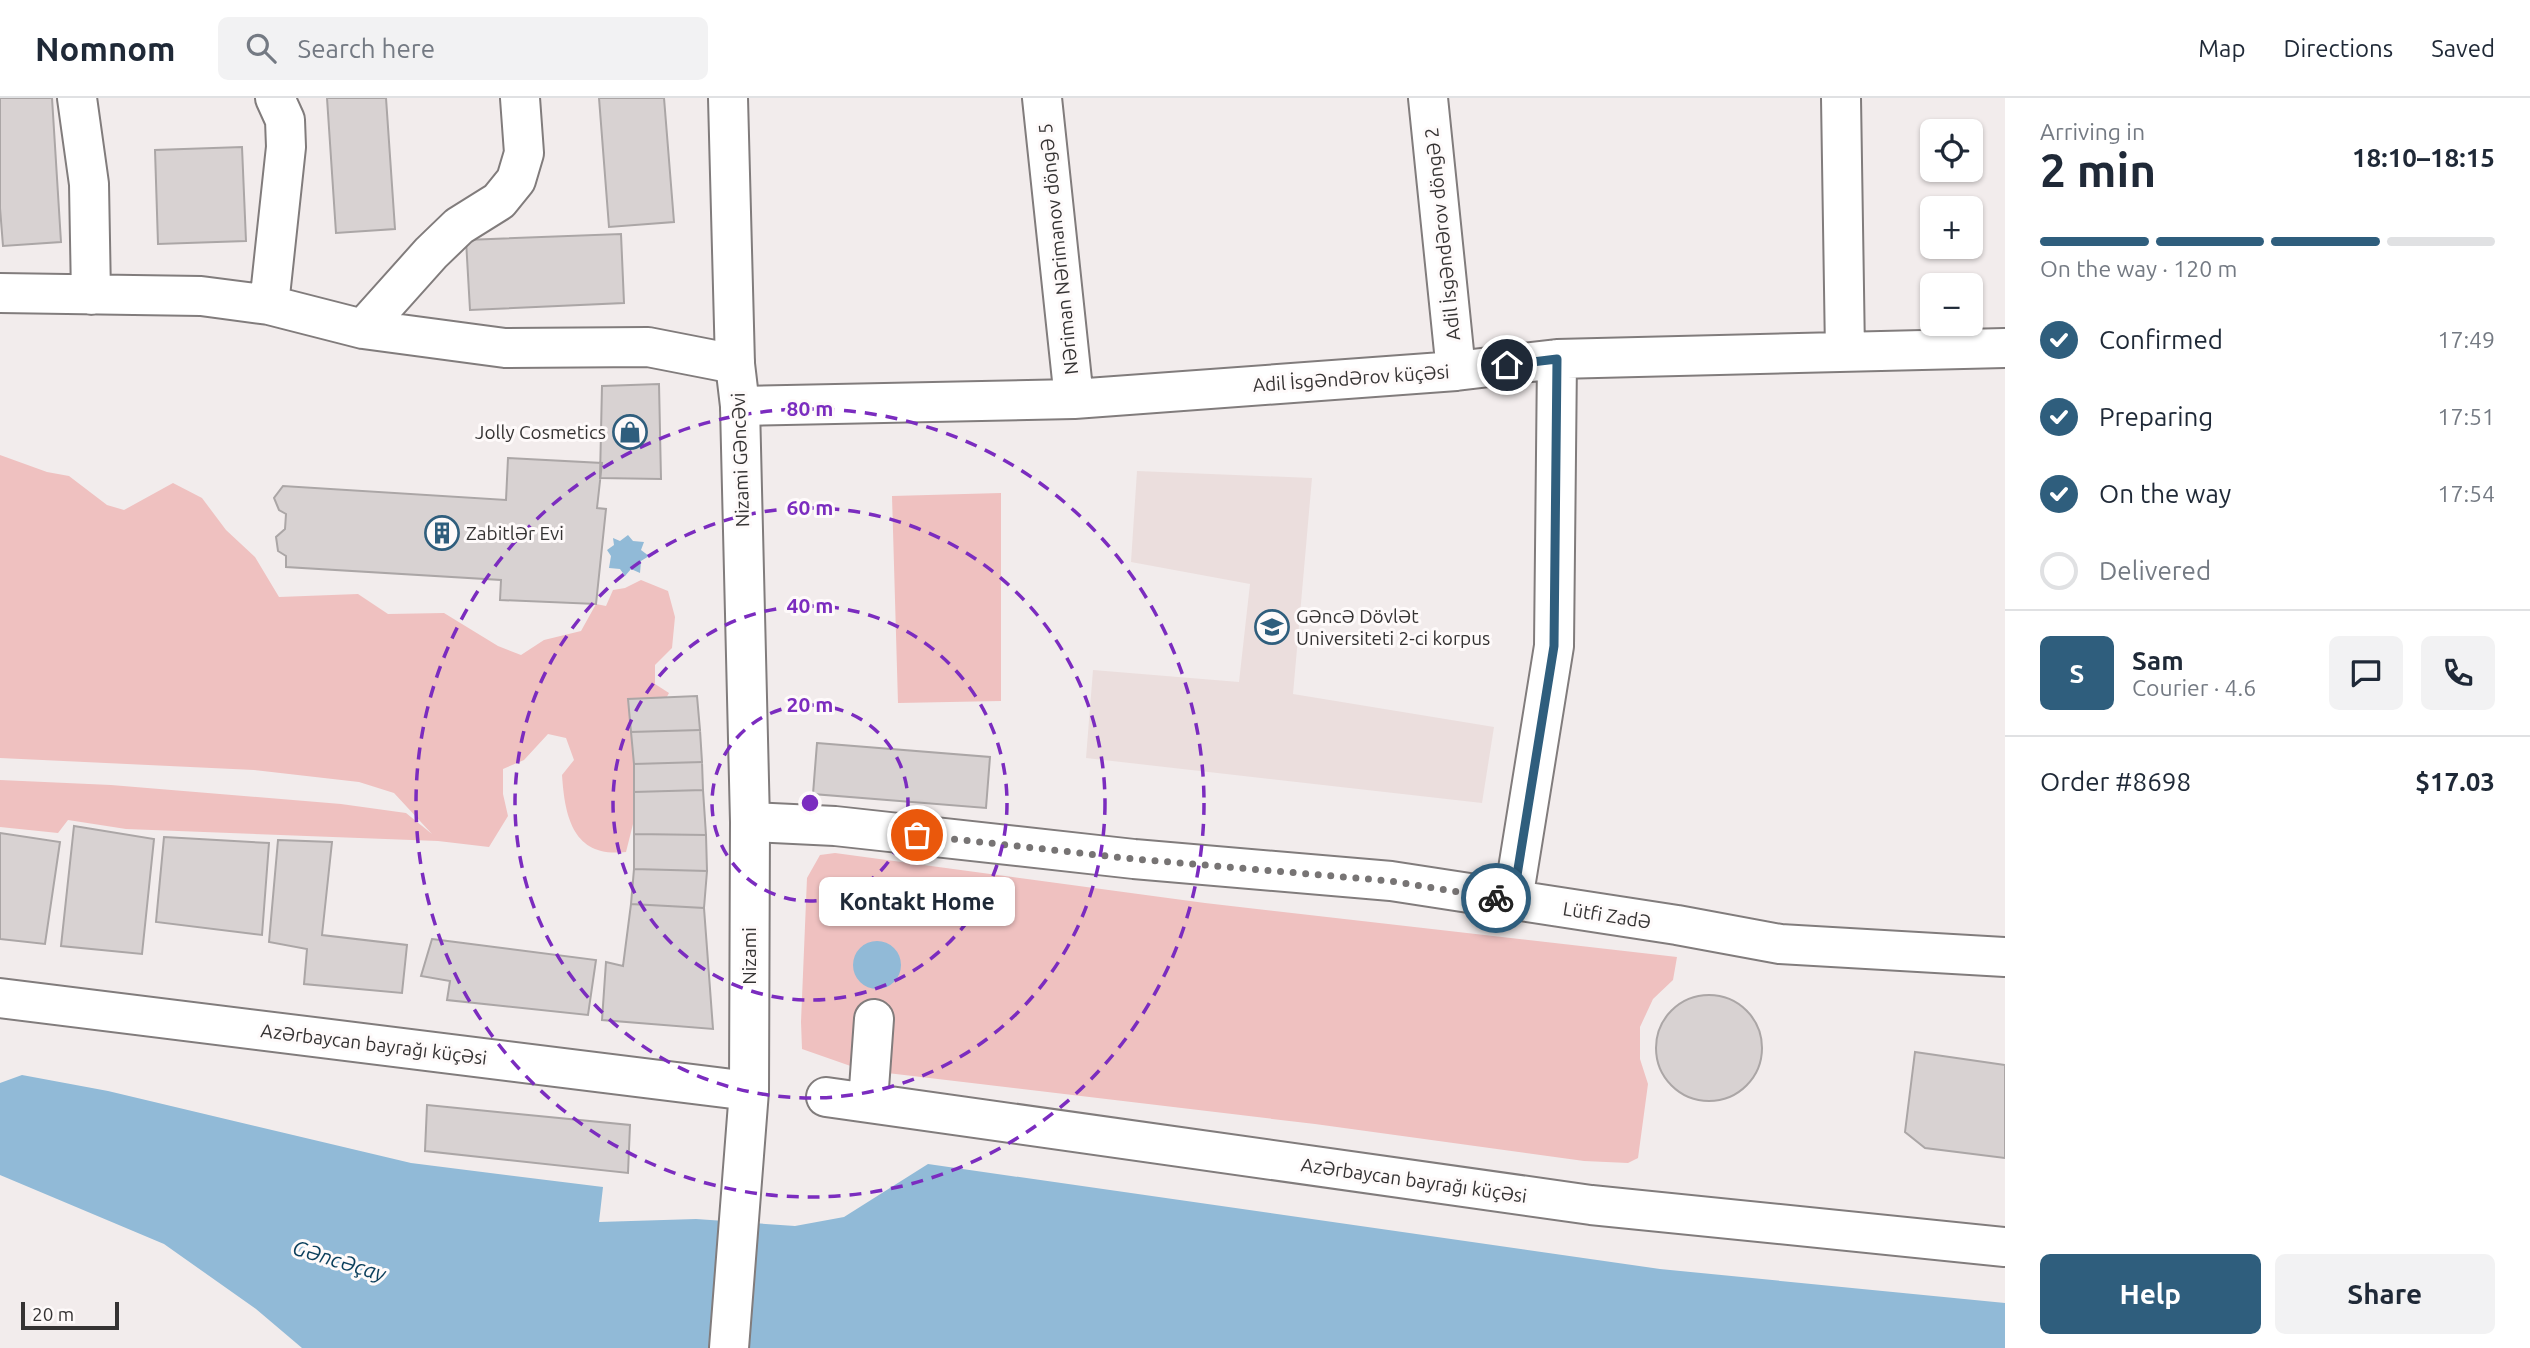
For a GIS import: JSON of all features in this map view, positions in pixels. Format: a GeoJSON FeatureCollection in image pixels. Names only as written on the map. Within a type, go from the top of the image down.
{"type":"FeatureCollection","features":[{"type":"Feature","properties":{"kind":"street"},"geometry":{"type":"LineString","coordinates":[[77,98],[89,184],[91,295]]}},
{"type":"Feature","properties":{"kind":"street"},"geometry":{"type":"LineString","coordinates":[[269,305],[286,147],[285,120],[275,98]]}},
{"type":"Feature","properties":{"kind":"street"},"geometry":{"type":"LineString","coordinates":[[363,329],[459,226],[499,201],[516,180],[524,153],[520,98]]}},
{"type":"Feature","properties":{"kind":"street","name":"Nizami Gəncəvi"},"geometry":{"type":"LineString","coordinates":[[728,98],[735,364],[740,406],[750,822]]}},
{"type":"Feature","properties":{"kind":"street","name":"Nəriman Nərimanov döngə 5"},"geometry":{"type":"LineString","coordinates":[[1042,98],[1074,399]]}},
{"type":"Feature","properties":{"kind":"street","name":"Adil İsgəndərov döngə 2"},"geometry":{"type":"LineString","coordinates":[[1428,98],[1456,371]]}},
{"type":"Feature","properties":{"kind":"street"},"geometry":{"type":"LineString","coordinates":[[1841,98],[1845,352]]}},
{"type":"Feature","properties":{"kind":"street"},"geometry":{"type":"LineString","coordinates":[[0,293],[201,296],[269,305],[363,329],[505,348],[648,347],[735,364]]}},
{"type":"Feature","properties":{"kind":"street","name":"Adil İsgəndərov küçəsi"},"geometry":{"type":"LineString","coordinates":[[740,406],[1074,399],[1456,371],[1557,359],[2005,348]]}},
{"type":"Feature","properties":{"kind":"street"},"geometry":{"type":"LineString","coordinates":[[1513,900],[1554,646],[1557,359]]}},
{"type":"Feature","properties":{"kind":"street","name":"Lütfi Zadə"},"geometry":{"type":"LineString","coordinates":[[750,822],[835,826],[1134,859],[1391,881],[1780,944],[2005,957]]}},
{"type":"Feature","properties":{"kind":"street","name":"Nizami"},"geometry":{"type":"LineString","coordinates":[[729,1348],[749,1091],[750,822]]}},
{"type":"Feature","properties":{"kind":"street","name":"Azərbaycan bayrağı küçəsi"},"geometry":{"type":"LineString","coordinates":[[0,998],[749,1091]]}},
{"type":"Feature","properties":{"kind":"street"},"geometry":{"type":"LineString","coordinates":[[868,1102],[874,1019]]}},
{"type":"Feature","properties":{"kind":"street","name":"Azərbaycan bayrağı küçəsi"},"geometry":{"type":"LineString","coordinates":[[826,1097],[1591,1205],[2005,1247]]}},
{"type":"Feature","properties":{"kind":"shaded area"},"geometry":{"type":"Polygon","coordinates":[[[0,455],[47,472],[69,476],[107,505],[124,510],[173,483],[202,498],[226,530],[255,557],[279,597],[358,594],[388,614],[444,613],[498,646],[521,655],[544,640],[581,631],[596,604],[606,606],[613,590],[625,588],[641,580],[668,591],[675,617],[672,648],[655,665],[655,684],[669,693],[663,704],[626,852],[594,849],[576,832],[566,806],[562,775],[574,760],[566,738],[548,734],[524,760],[503,769],[503,794],[508,816],[489,847],[438,841],[126,829],[68,820],[58,833],[0,827],[0,780],[111,785],[341,804],[406,813],[432,834],[394,793],[359,782],[254,770],[0,758],[0,455]]]}},
{"type":"Feature","properties":{"kind":"shaded area","name":"Gəncə Dövlət Universiteti 2-ci korpus"},"geometry":{"type":"Polygon","coordinates":[[[1137,471],[1312,478],[1293,694],[1494,727],[1482,803],[1086,758],[1093,670],[1239,682],[1250,584],[1131,562],[1137,471]]]}},
{"type":"Feature","properties":{"kind":"shaded area"},"geometry":{"type":"Polygon","coordinates":[[[1001,493],[1001,701],[898,703],[892,496],[1001,493]]]}},
{"type":"Feature","properties":{"kind":"shaded area"},"geometry":{"type":"Polygon","coordinates":[[[835,853],[1205,903],[1677,957],[1673,980],[1653,999],[1640,1027],[1640,1059],[1648,1084],[1638,1158],[1628,1163],[1584,1161],[1315,1124],[862,1070],[802,1049],[807,878],[820,855],[835,853]]]}},
{"type":"Feature","properties":{"kind":"water"},"geometry":{"type":"Polygon","coordinates":[[[628,535],[633,541],[644,542],[641,550],[649,556],[641,561],[640,573],[631,569],[625,576],[620,569],[609,568],[611,556],[607,550],[614,545],[613,538],[620,541],[628,535]]]}},
{"type":"Feature","properties":{"kind":"water"},"geometry":{"type":"Polygon","coordinates":[[[877,941],[886,942],[894,948],[900,956],[900,974],[894,982],[886,988],[877,989],[868,988],[860,982],[854,974],[853,965],[854,956],[860,948],[868,942],[877,941]]]}},
{"type":"Feature","properties":{"kind":"water","name":"Gəncəçay"},"geometry":{"type":"Polygon","coordinates":[[[22,1075],[108,1091],[411,1163],[603,1187],[599,1222],[696,1219],[795,1226],[844,1217],[928,1164],[1660,1269],[2005,1303],[2005,1348],[302,1348],[256,1309],[164,1244],[0,1175],[0,1083],[22,1075]]]}},
{"type":"Feature","properties":{"kind":"building"},"geometry":{"type":"Polygon","coordinates":[[[0,98],[52,98],[61,242],[3,246],[0,208],[0,98]]]}},
{"type":"Feature","properties":{"kind":"building"},"geometry":{"type":"Polygon","coordinates":[[[327,98],[386,98],[395,229],[336,233],[327,98]]]}},
{"type":"Feature","properties":{"kind":"building"},"geometry":{"type":"Polygon","coordinates":[[[599,98],[664,98],[674,222],[609,227],[599,98]]]}},
{"type":"Feature","properties":{"kind":"building"},"geometry":{"type":"Polygon","coordinates":[[[242,147],[246,241],[158,244],[155,150],[242,147]]]}},
{"type":"Feature","properties":{"kind":"building"},"geometry":{"type":"Polygon","coordinates":[[[621,234],[624,303],[470,310],[466,240],[621,234]]]}},
{"type":"Feature","properties":{"kind":"building","name":"Jolly Cosmetics"},"geometry":{"type":"Polygon","coordinates":[[[659,384],[661,479],[600,478],[602,386],[659,384]]]}},
{"type":"Feature","properties":{"kind":"building","name":"Zabitlər Evi"},"geometry":{"type":"Polygon","coordinates":[[[508,458],[602,463],[597,508],[606,509],[596,604],[500,600],[501,580],[286,567],[286,556],[278,551],[276,537],[285,529],[286,514],[279,510],[274,498],[283,486],[506,500],[508,458]]]}},
{"type":"Feature","properties":{"kind":"building"},"geometry":{"type":"Polygon","coordinates":[[[697,696],[700,730],[631,732],[628,699],[697,696]]]}},
{"type":"Feature","properties":{"kind":"building"},"geometry":{"type":"Polygon","coordinates":[[[700,730],[702,762],[634,764],[631,732],[700,730]]]}},
{"type":"Feature","properties":{"kind":"building"},"geometry":{"type":"Polygon","coordinates":[[[817,743],[990,757],[986,808],[813,794],[817,743]]]}},
{"type":"Feature","properties":{"kind":"building"},"geometry":{"type":"Polygon","coordinates":[[[702,762],[703,790],[634,792],[634,764],[702,762]]]}},
{"type":"Feature","properties":{"kind":"building"},"geometry":{"type":"Polygon","coordinates":[[[703,790],[706,835],[634,834],[634,792],[703,790]]]}},
{"type":"Feature","properties":{"kind":"building"},"geometry":{"type":"Polygon","coordinates":[[[74,826],[154,839],[142,954],[61,946],[74,826]]]}},
{"type":"Feature","properties":{"kind":"building"},"geometry":{"type":"Polygon","coordinates":[[[0,833],[60,842],[45,944],[0,939],[0,833]]]}},
{"type":"Feature","properties":{"kind":"building"},"geometry":{"type":"Polygon","coordinates":[[[634,834],[706,835],[707,871],[634,869],[634,834]]]}},
{"type":"Feature","properties":{"kind":"building"},"geometry":{"type":"Polygon","coordinates":[[[164,837],[269,843],[262,935],[156,922],[164,837]]]}},
{"type":"Feature","properties":{"kind":"building"},"geometry":{"type":"Polygon","coordinates":[[[278,840],[332,842],[322,935],[407,945],[402,993],[304,984],[307,949],[269,942],[278,840]]]}},
{"type":"Feature","properties":{"kind":"building"},"geometry":{"type":"Polygon","coordinates":[[[634,869],[707,871],[704,908],[631,904],[634,869]]]}},
{"type":"Feature","properties":{"kind":"building"},"geometry":{"type":"Polygon","coordinates":[[[631,904],[704,908],[713,1029],[602,1020],[606,962],[623,966],[631,904]]]}},
{"type":"Feature","properties":{"kind":"building"},"geometry":{"type":"Polygon","coordinates":[[[432,939],[596,960],[588,1015],[447,1000],[450,981],[421,976],[432,939]]]}},
{"type":"Feature","properties":{"kind":"building"},"geometry":{"type":"Polygon","coordinates":[[[1709,995],[1729,999],[1747,1010],[1758,1028],[1762,1048],[1758,1068],[1747,1086],[1729,1097],[1709,1101],[1689,1097],[1671,1086],[1660,1068],[1656,1048],[1660,1028],[1671,1010],[1689,999],[1709,995]]]}},
{"type":"Feature","properties":{"kind":"building"},"geometry":{"type":"Polygon","coordinates":[[[1915,1052],[2005,1065],[2005,1158],[1925,1148],[1905,1132],[1915,1052]]]}},
{"type":"Feature","properties":{"kind":"building"},"geometry":{"type":"Polygon","coordinates":[[[427,1105],[630,1125],[628,1173],[425,1151],[427,1105]]]}},
{"type":"Feature","properties":{"kind":"way so far"},"geometry":{"type":"LineString","coordinates":[[917,835],[1134,859],[1391,881],[1496,898]]}},
{"type":"Feature","properties":{"kind":"place","name":"Jolly Cosmetics"},"geometry":{"type":"Point","coordinates":[630,432]}},
{"type":"Feature","properties":{"kind":"place","name":"Zabitlər Evi"},"geometry":{"type":"Point","coordinates":[442,533]}},
{"type":"Feature","properties":{"kind":"place","name":"Gəncə Dövlət Universiteti 2-ci korpus"},"geometry":{"type":"Point","coordinates":[1272,627]}},
{"type":"Feature","properties":{"kind":"place","name":"Kontakt Home"},"geometry":{"type":"Point","coordinates":[917,835]}},
{"type":"Feature","properties":{"kind":"route"},"geometry":{"type":"LineString","coordinates":[[1496,898],[1513,900],[1554,646],[1557,359],[1507,365]]}}]}
